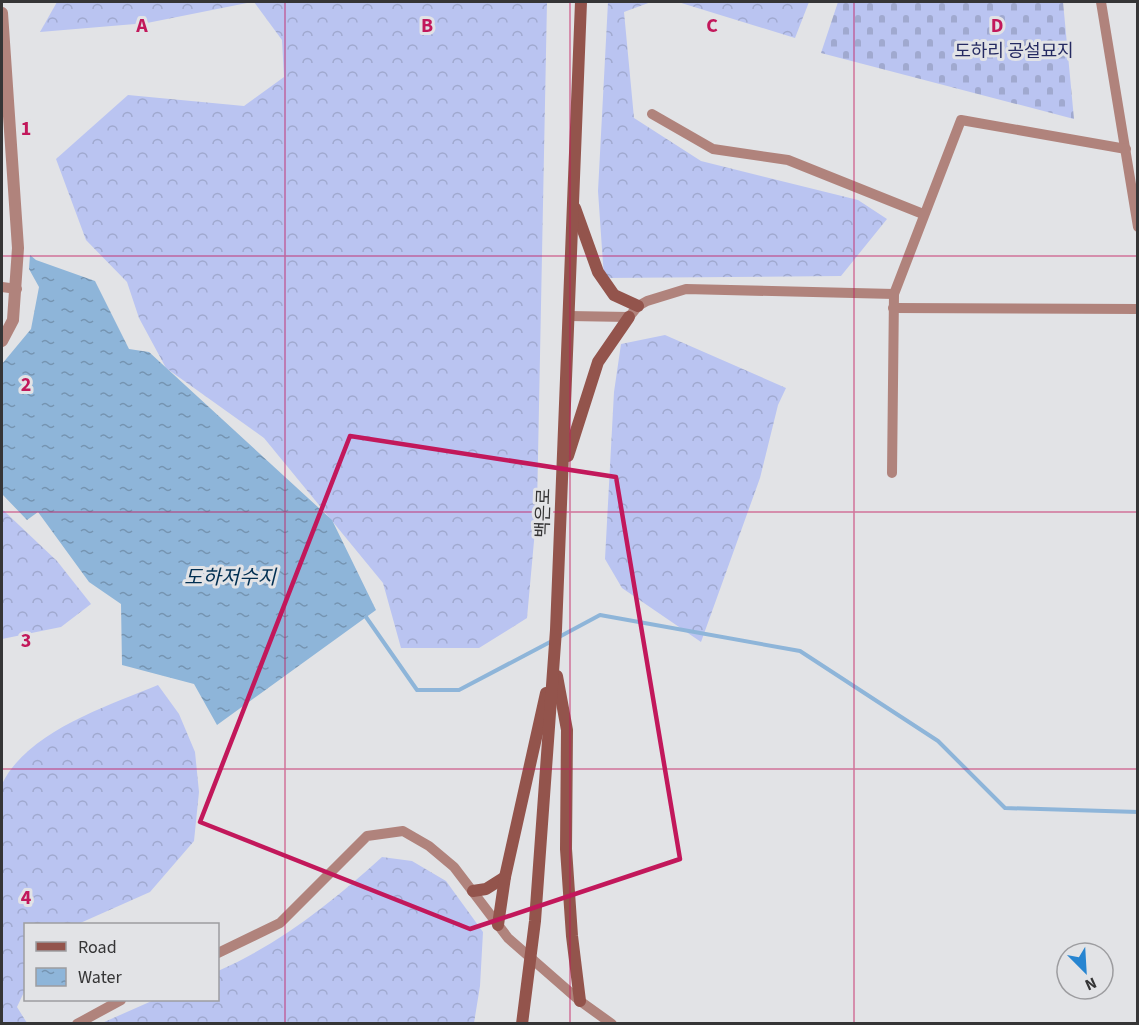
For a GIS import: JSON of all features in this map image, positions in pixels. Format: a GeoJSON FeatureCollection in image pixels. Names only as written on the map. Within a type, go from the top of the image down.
{"type":"FeatureCollection","features":[{"type":"Feature","properties":{"kind":"main road","name":"백은로"},"geometry":{"type":"LineString","coordinates":[[522,1023],[535,921],[556,630],[581,2]]}},
{"type":"Feature","properties":{"kind":"main road"},"geometry":{"type":"LineString","coordinates":[[573,202],[598,272],[614,295],[638,306]]}},
{"type":"Feature","properties":{"kind":"main road"},"geometry":{"type":"LineString","coordinates":[[563,471],[598,362],[629,317]]}},
{"type":"Feature","properties":{"kind":"main road"},"geometry":{"type":"LineString","coordinates":[[498,926],[505,877],[554,655]]}},
{"type":"Feature","properties":{"kind":"main road"},"geometry":{"type":"LineString","coordinates":[[554,655],[567,730],[566,849],[572,936],[580,1001]]}},
{"type":"Feature","properties":{"kind":"main road"},"geometry":{"type":"LineString","coordinates":[[473,891],[486,889],[505,877]]}},
{"type":"Feature","properties":{"kind":"street"},"geometry":{"type":"LineString","coordinates":[[1101,2],[1137,227]]}},
{"type":"Feature","properties":{"kind":"street"},"geometry":{"type":"LineString","coordinates":[[2,13],[18,248],[17,289],[13,320],[2,341]]}},
{"type":"Feature","properties":{"kind":"street"},"geometry":{"type":"LineString","coordinates":[[652,114],[713,149],[788,160],[923,214]]}},
{"type":"Feature","properties":{"kind":"street"},"geometry":{"type":"LineString","coordinates":[[892,473],[894,294],[961,120],[1126,149]]}},
{"type":"Feature","properties":{"kind":"street"},"geometry":{"type":"LineString","coordinates":[[2,287],[17,289]]}},
{"type":"Feature","properties":{"kind":"street"},"geometry":{"type":"LineString","coordinates":[[569,316],[629,317],[638,306],[686,289],[894,294]]}},
{"type":"Feature","properties":{"kind":"street"},"geometry":{"type":"LineString","coordinates":[[893,308],[1137,309]]}},
{"type":"Feature","properties":{"kind":"street"},"geometry":{"type":"LineString","coordinates":[[219,953],[280,923],[367,836],[403,831],[429,846],[454,867],[508,938],[580,1001],[612,1023]]}},
{"type":"Feature","properties":{"kind":"street"},"geometry":{"type":"LineString","coordinates":[[77,1023],[117,1001]]}},
{"type":"Feature","properties":{"kind":"highlighted area"},"geometry":{"type":"Polygon","coordinates":[[[350,436],[616,477],[680,859],[470,929],[200,822],[350,436]]]}},
{"type":"Feature","properties":{"kind":"green space"},"geometry":{"type":"Polygon","coordinates":[[[57,2],[252,2],[147,23],[40,32],[57,2]]]}},
{"type":"Feature","properties":{"kind":"green space"},"geometry":{"type":"Polygon","coordinates":[[[254,2],[547,2],[537,508],[527,618],[479,648],[401,648],[383,583],[264,438],[166,368],[139,318],[127,282],[86,240],[56,159],[128,95],[244,106],[284,77],[282,40],[254,2]]]}},
{"type":"Feature","properties":{"kind":"green space"},"geometry":{"type":"Polygon","coordinates":[[[608,2],[651,2],[624,12],[634,118],[701,161],[858,200],[887,219],[841,276],[604,278],[598,191],[608,2]]]}},
{"type":"Feature","properties":{"kind":"green space"},"geometry":{"type":"Polygon","coordinates":[[[678,2],[809,2],[795,38],[678,2]]]}},
{"type":"Feature","properties":{"kind":"green space","name":"도하리 공설묘지"},"geometry":{"type":"Polygon","coordinates":[[[838,2],[1063,2],[1074,119],[821,53],[838,2]]]}},
{"type":"Feature","properties":{"kind":"green space"},"geometry":{"type":"Polygon","coordinates":[[[665,335],[786,388],[778,405],[760,478],[701,642],[622,588],[605,559],[614,392],[621,344],[665,335]]]}},
{"type":"Feature","properties":{"kind":"green space"},"geometry":{"type":"Polygon","coordinates":[[[2,509],[57,561],[91,604],[61,627],[2,639],[2,509]]]}},
{"type":"Feature","properties":{"kind":"green space"},"geometry":{"type":"Polygon","coordinates":[[[158,685],[179,714],[195,752],[199,792],[194,841],[150,892],[80,923],[24,923],[24,992],[17,1007],[27,1023],[2,1023],[2,784],[14,766],[30,750],[49,735],[93,712],[158,685]]]}},
{"type":"Feature","properties":{"kind":"green space"},"geometry":{"type":"Polygon","coordinates":[[[382,857],[412,861],[446,881],[483,932],[480,986],[474,1023],[102,1023],[152,1001],[219,1001],[219,971],[284,935],[344,890],[382,857]]]}},
{"type":"Feature","properties":{"kind":"water","name":"도하저수지"},"geometry":{"type":"Polygon","coordinates":[[[30,255],[36,260],[95,281],[129,349],[149,352],[332,520],[376,610],[217,725],[194,684],[122,665],[121,604],[89,582],[38,512],[27,520],[2,494],[2,364],[31,329],[39,287],[29,269],[30,255]]]}},
{"type":"Feature","properties":{"kind":"waterway"},"geometry":{"type":"LineString","coordinates":[[559,637],[600,615],[800,651],[938,741],[1005,808],[1138,812]]}},
{"type":"Feature","properties":{"kind":"waterway"},"geometry":{"type":"LineString","coordinates":[[366,617],[417,690],[459,690],[552,641]]}}]}
